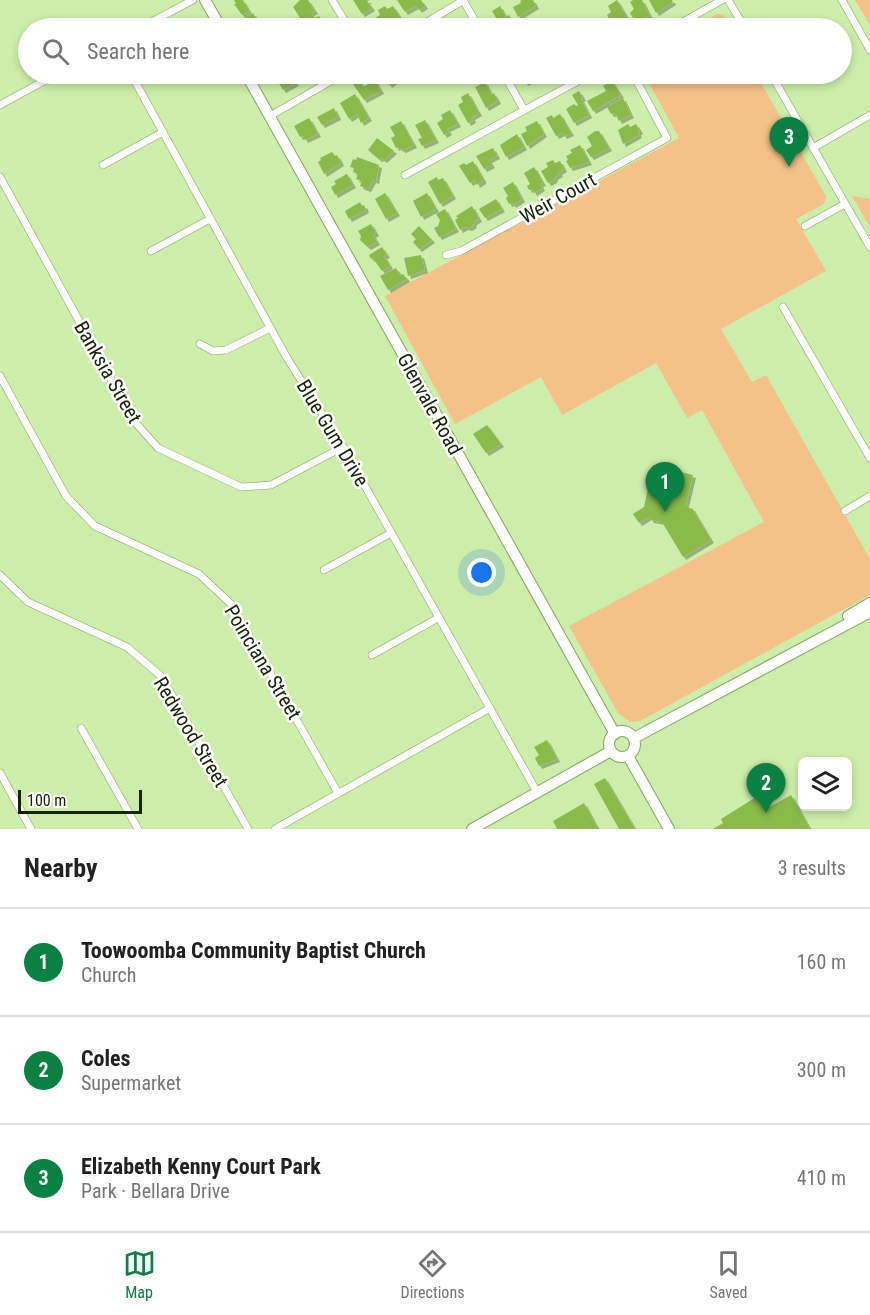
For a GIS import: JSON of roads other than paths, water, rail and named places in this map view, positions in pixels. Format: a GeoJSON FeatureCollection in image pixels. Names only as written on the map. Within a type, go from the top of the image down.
{"type":"FeatureCollection","features":[{"type":"Feature","properties":{"kind":"street"},"geometry":{"type":"LineString","coordinates":[[159,18],[193,0]]}},
{"type":"Feature","properties":{"kind":"street"},"geometry":{"type":"LineString","coordinates":[[205,0],[215,18]]}},
{"type":"Feature","properties":{"kind":"street"},"geometry":{"type":"LineString","coordinates":[[332,0],[343,18]]}},
{"type":"Feature","properties":{"kind":"street"},"geometry":{"type":"LineString","coordinates":[[434,18],[464,0],[474,18]]}},
{"type":"Feature","properties":{"kind":"street"},"geometry":{"type":"LineString","coordinates":[[690,18],[722,0]]}},
{"type":"Feature","properties":{"kind":"street"},"geometry":{"type":"LineString","coordinates":[[728,0],[739,18]]}},
{"type":"Feature","properties":{"kind":"street"},"geometry":{"type":"LineString","coordinates":[[842,0],[870,50]]}},
{"type":"Feature","properties":{"kind":"street"},"geometry":{"type":"LineString","coordinates":[[0,105],[39,84]]}},
{"type":"Feature","properties":{"kind":"street","name":"Blue Gum Drive"},"geometry":{"type":"LineString","coordinates":[[137,84],[270,328],[343,447],[537,792]]}},
{"type":"Feature","properties":{"kind":"street","name":"Glenvale Road"},"geometry":{"type":"LineString","coordinates":[[252,84],[615,734]]}},
{"type":"Feature","properties":{"kind":"street"},"geometry":{"type":"LineString","coordinates":[[270,116],[325,84]]}},
{"type":"Feature","properties":{"kind":"street"},"geometry":{"type":"LineString","coordinates":[[510,84],[524,110]]}},
{"type":"Feature","properties":{"kind":"street"},"geometry":{"type":"LineString","coordinates":[[405,175],[572,84]]}},
{"type":"Feature","properties":{"kind":"street","name":"Weir Court"},"geometry":{"type":"LineString","coordinates":[[446,255],[461,251],[667,138],[638,84]]}},
{"type":"Feature","properties":{"kind":"street"},"geometry":{"type":"LineString","coordinates":[[777,84],[870,247]]}},
{"type":"Feature","properties":{"kind":"street"},"geometry":{"type":"LineString","coordinates":[[813,148],[870,115]]}},
{"type":"Feature","properties":{"kind":"street"},"geometry":{"type":"LineString","coordinates":[[103,165],[163,132]]}},
{"type":"Feature","properties":{"kind":"street","name":"Banksia Street"},"geometry":{"type":"LineString","coordinates":[[0,177],[134,421],[158,448],[241,487],[271,485],[343,447]]}},
{"type":"Feature","properties":{"kind":"street"},"geometry":{"type":"LineString","coordinates":[[805,226],[845,204]]}},
{"type":"Feature","properties":{"kind":"street"},"geometry":{"type":"LineString","coordinates":[[151,251],[210,219]]}},
{"type":"Feature","properties":{"kind":"street"},"geometry":{"type":"LineString","coordinates":[[783,307],[870,458]]}},
{"type":"Feature","properties":{"kind":"street"},"geometry":{"type":"LineString","coordinates":[[200,344],[213,351],[226,350],[270,328]]}},
{"type":"Feature","properties":{"kind":"street","name":"Poinciana Street"},"geometry":{"type":"LineString","coordinates":[[0,376],[66,496],[95,526],[199,574],[231,604],[338,793]]}},
{"type":"Feature","properties":{"kind":"street"},"geometry":{"type":"LineString","coordinates":[[845,511],[870,496]]}},
{"type":"Feature","properties":{"kind":"street"},"geometry":{"type":"LineString","coordinates":[[324,570],[392,533]]}},
{"type":"Feature","properties":{"kind":"street","name":"Redwood Street"},"geometry":{"type":"LineString","coordinates":[[0,575],[28,602],[127,647],[161,676],[248,829]]}},
{"type":"Feature","properties":{"kind":"street"},"geometry":{"type":"LineString","coordinates":[[735,683],[795,645],[870,603]]}},
{"type":"Feature","properties":{"kind":"street"},"geometry":{"type":"LineString","coordinates":[[634,738],[870,612]]}},
{"type":"Feature","properties":{"kind":"street"},"geometry":{"type":"LineString","coordinates":[[372,655],[438,618]]}},
{"type":"Feature","properties":{"kind":"street"},"geometry":{"type":"LineString","coordinates":[[275,829],[490,708]]}},
{"type":"Feature","properties":{"kind":"street"},"geometry":{"type":"LineString","coordinates":[[81,728],[138,829]]}},
{"type":"Feature","properties":{"kind":"street"},"geometry":{"type":"LineString","coordinates":[[624,732],[634,738],[635,747],[628,756],[618,757],[611,751],[610,741],[615,734],[624,732]]}},
{"type":"Feature","properties":{"kind":"street"},"geometry":{"type":"LineString","coordinates":[[472,829],[611,751]]}},
{"type":"Feature","properties":{"kind":"street"},"geometry":{"type":"LineString","coordinates":[[628,756],[669,829]]}},
{"type":"Feature","properties":{"kind":"street"},"geometry":{"type":"LineString","coordinates":[[0,773],[31,829]]}},
{"type":"Feature","properties":{"kind":"place","name":"Elizabeth Kenny Court Park"},"geometry":{"type":"Point","coordinates":[789,167]}},
{"type":"Feature","properties":{"kind":"place","name":"Toowoomba Community Baptist Church"},"geometry":{"type":"Point","coordinates":[665,512]}},
{"type":"Feature","properties":{"kind":"place","name":"Coles"},"geometry":{"type":"Point","coordinates":[766,813]}}]}
